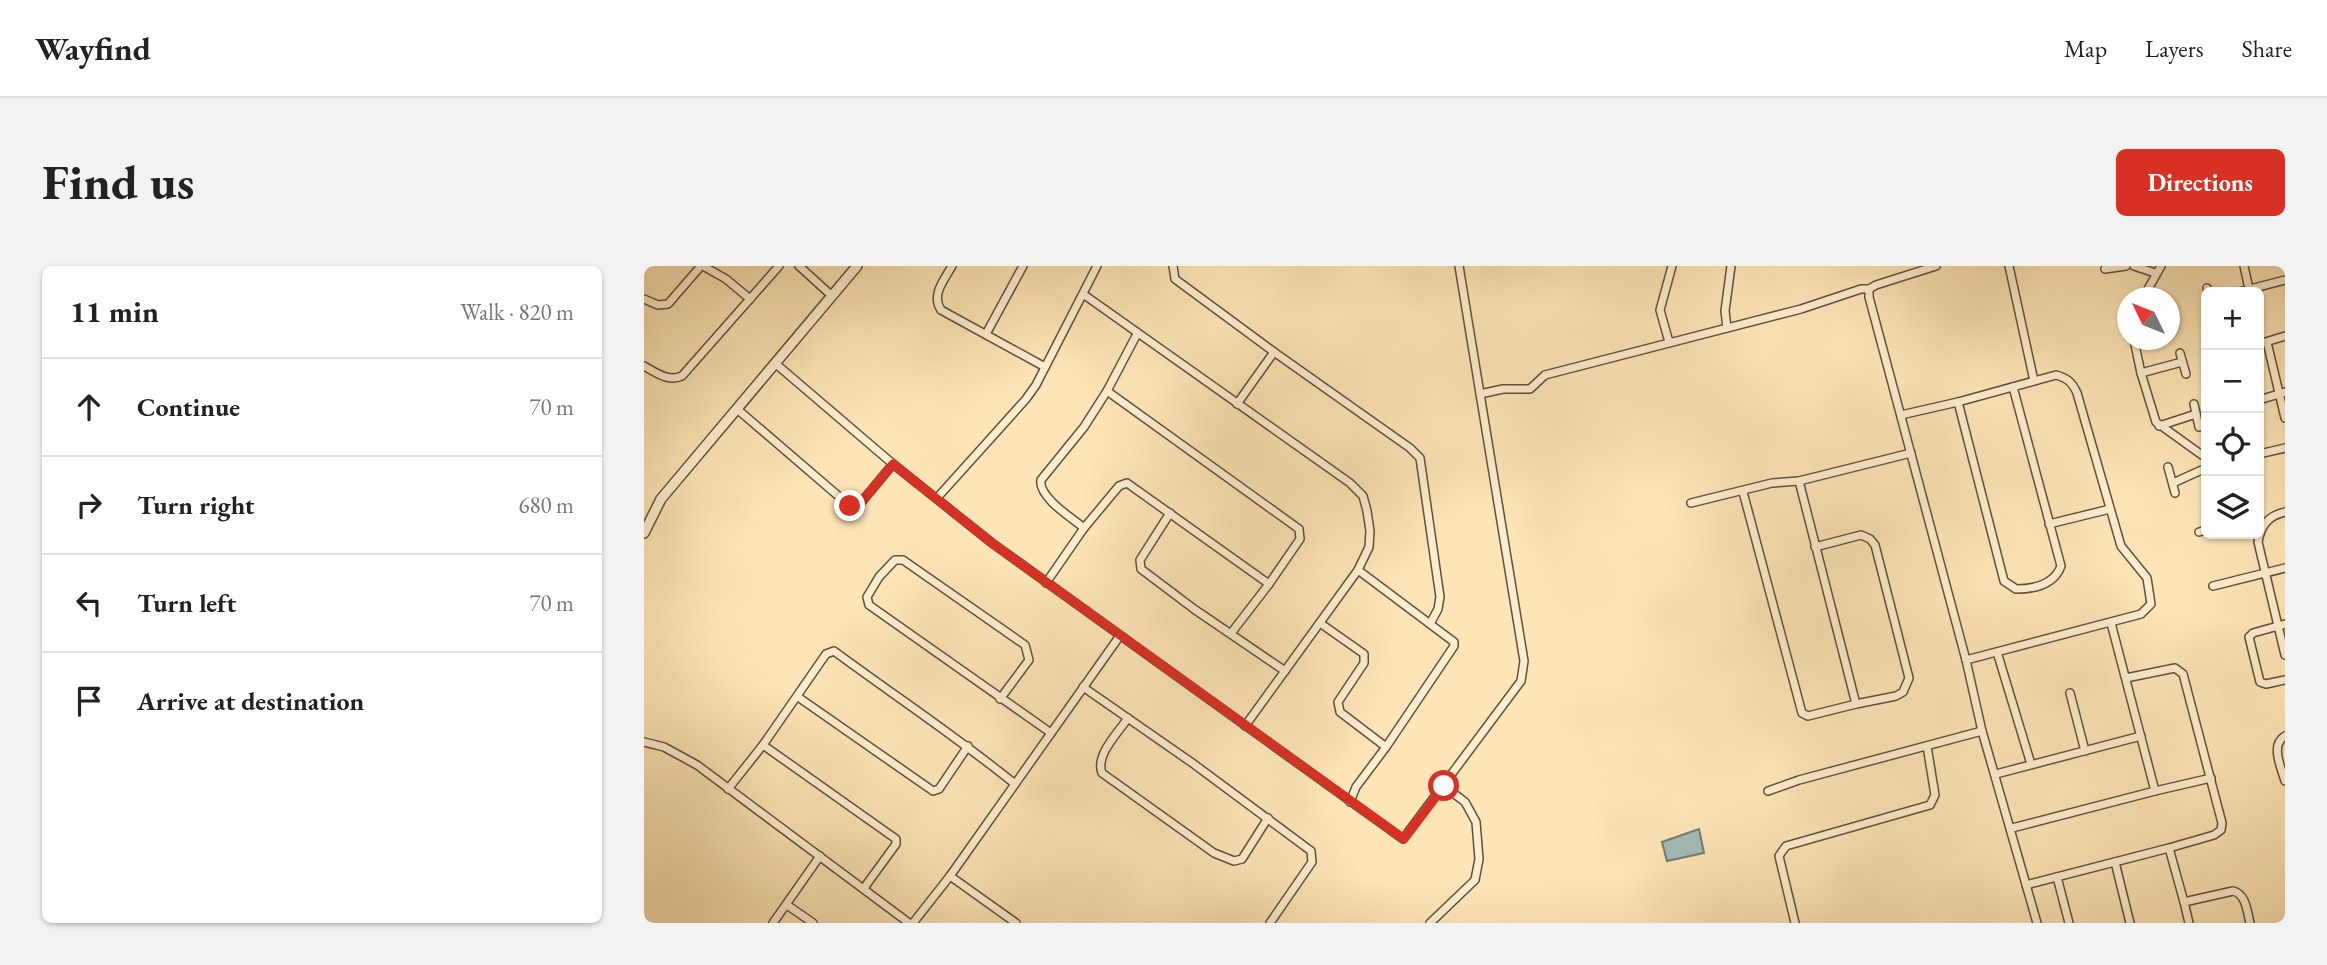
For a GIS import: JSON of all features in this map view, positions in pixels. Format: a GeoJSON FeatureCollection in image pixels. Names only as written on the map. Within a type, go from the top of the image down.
{"type":"FeatureCollection","features":[{"type":"Feature","properties":{"kind":"street"},"geometry":{"type":"LineString","coordinates":[[644,299],[659,305],[668,304],[702,266],[726,279],[750,299]]}},
{"type":"Feature","properties":{"kind":"street"},"geometry":{"type":"LineString","coordinates":[[644,366],[665,377],[674,379],[682,376],[779,266]]}},
{"type":"Feature","properties":{"kind":"street"},"geometry":{"type":"LineString","coordinates":[[799,266],[831,295]]}},
{"type":"Feature","properties":{"kind":"street"},"geometry":{"type":"LineString","coordinates":[[644,533],[661,499],[857,266]]}},
{"type":"Feature","properties":{"kind":"street"},"geometry":{"type":"LineString","coordinates":[[952,266],[937,294],[938,306],[945,313],[1045,367]]}},
{"type":"Feature","properties":{"kind":"street"},"geometry":{"type":"LineString","coordinates":[[986,334],[1023,266]]}},
{"type":"Feature","properties":{"kind":"street"},"geometry":{"type":"LineString","coordinates":[[937,498],[1026,399],[1097,266]]}},
{"type":"Feature","properties":{"kind":"street"},"geometry":{"type":"LineString","coordinates":[[1172,266],[1175,279],[1410,448],[1420,458],[1440,597],[1438,609],[1430,624]]}},
{"type":"Feature","properties":{"kind":"street"},"geometry":{"type":"LineString","coordinates":[[776,364],[893,464],[992,543],[1119,637],[1404,839],[1521,681],[1524,661],[1459,266]]}},
{"type":"Feature","properties":{"kind":"street"},"geometry":{"type":"LineString","coordinates":[[1669,342],[1660,310],[1672,266]]}},
{"type":"Feature","properties":{"kind":"street"},"geometry":{"type":"LineString","coordinates":[[1727,328],[1731,266]]}},
{"type":"Feature","properties":{"kind":"street"},"geometry":{"type":"LineString","coordinates":[[1480,394],[1503,388],[1530,389],[1545,375],[1801,309],[1936,266]]}},
{"type":"Feature","properties":{"kind":"street"},"geometry":{"type":"LineString","coordinates":[[2009,266],[2034,381]]}},
{"type":"Feature","properties":{"kind":"street"},"geometry":{"type":"LineString","coordinates":[[2105,270],[2126,266]]}},
{"type":"Feature","properties":{"kind":"street"},"geometry":{"type":"LineString","coordinates":[[2134,266],[2155,273]]}},
{"type":"Feature","properties":{"kind":"street"},"geometry":{"type":"LineString","coordinates":[[2148,287],[2161,266]]}},
{"type":"Feature","properties":{"kind":"street"},"geometry":{"type":"LineString","coordinates":[[2244,266],[2249,287]]}},
{"type":"Feature","properties":{"kind":"street"},"geometry":{"type":"LineString","coordinates":[[2257,287],[2285,280]]}},
{"type":"Feature","properties":{"kind":"street"},"geometry":{"type":"LineString","coordinates":[[1869,289],[1982,731],[2012,828],[2037,923]]}},
{"type":"Feature","properties":{"kind":"street"},"geometry":{"type":"LineString","coordinates":[[1083,294],[1350,483],[1363,496],[1371,540],[1358,570],[1245,726]]}},
{"type":"Feature","properties":{"kind":"street"},"geometry":{"type":"LineString","coordinates":[[1084,528],[1044,495],[1041,481],[1084,427],[1107,391],[1137,334]]}},
{"type":"Feature","properties":{"kind":"street"},"geometry":{"type":"LineString","coordinates":[[2264,343],[2285,336]]}},
{"type":"Feature","properties":{"kind":"street"},"geometry":{"type":"LineString","coordinates":[[2264,346],[2281,392],[2285,418]]}},
{"type":"Feature","properties":{"kind":"street"},"geometry":{"type":"LineString","coordinates":[[2136,350],[2151,411],[2159,426],[2201,455]]}},
{"type":"Feature","properties":{"kind":"street"},"geometry":{"type":"LineString","coordinates":[[1237,404],[1274,352]]}},
{"type":"Feature","properties":{"kind":"street"},"geometry":{"type":"LineString","coordinates":[[2180,353],[2186,374]]}},
{"type":"Feature","properties":{"kind":"street"},"geometry":{"type":"LineString","coordinates":[[2141,373],[2182,362]]}},
{"type":"Feature","properties":{"kind":"street"},"geometry":{"type":"LineString","coordinates":[[1901,415],[2056,375],[2066,378],[2073,384],[2121,546],[2147,578],[2151,600],[2149,607],[2141,614],[1966,660]]}},
{"type":"Feature","properties":{"kind":"street"},"geometry":{"type":"LineString","coordinates":[[1958,402],[2004,581],[2024,589],[2043,585],[2058,575],[2061,566],[2013,387]]}},
{"type":"Feature","properties":{"kind":"street"},"geometry":{"type":"LineString","coordinates":[[1107,391],[1298,528],[1300,539],[1231,632]]}},
{"type":"Feature","properties":{"kind":"street"},"geometry":{"type":"LineString","coordinates":[[2264,398],[2281,392]]}},
{"type":"Feature","properties":{"kind":"street"},"geometry":{"type":"LineString","coordinates":[[2194,404],[2199,427]]}},
{"type":"Feature","properties":{"kind":"street"},"geometry":{"type":"LineString","coordinates":[[737,409],[850,506],[859,505],[893,464]]}},
{"type":"Feature","properties":{"kind":"street"},"geometry":{"type":"LineString","coordinates":[[2159,426],[2196,414]]}},
{"type":"Feature","properties":{"kind":"street"},"geometry":{"type":"LineString","coordinates":[[2264,453],[2285,448]]}},
{"type":"Feature","properties":{"kind":"street"},"geometry":{"type":"LineString","coordinates":[[1691,503],[1772,483],[1799,481],[1911,453]]}},
{"type":"Feature","properties":{"kind":"street"},"geometry":{"type":"LineString","coordinates":[[2168,467],[2175,494]]}},
{"type":"Feature","properties":{"kind":"street"},"geometry":{"type":"LineString","coordinates":[[2173,482],[2201,470]]}},
{"type":"Feature","properties":{"kind":"street"},"geometry":{"type":"LineString","coordinates":[[1799,481],[1856,704]]}},
{"type":"Feature","properties":{"kind":"street"},"geometry":{"type":"LineString","coordinates":[[1046,583],[1084,528],[1119,486],[1127,483],[1269,584]]}},
{"type":"Feature","properties":{"kind":"street"},"geometry":{"type":"LineString","coordinates":[[1743,492],[1802,713],[1808,716],[1896,696],[1907,687],[1909,678],[1874,545],[1866,536],[1861,535],[1815,547]]}},
{"type":"Feature","properties":{"kind":"street"},"geometry":{"type":"LineString","coordinates":[[2049,524],[2110,509]]}},
{"type":"Feature","properties":{"kind":"street"},"geometry":{"type":"LineString","coordinates":[[2264,525],[2285,512]]}},
{"type":"Feature","properties":{"kind":"street"},"geometry":{"type":"LineString","coordinates":[[1170,513],[1140,560],[1141,569],[1194,609],[1286,671]]}},
{"type":"Feature","properties":{"kind":"street"},"geometry":{"type":"LineString","coordinates":[[2259,539],[2264,573],[2281,625],[2285,655]]}},
{"type":"Feature","properties":{"kind":"street"},"geometry":{"type":"LineString","coordinates":[[1000,699],[1029,660],[1024,645],[903,559],[895,560],[879,577],[867,597],[869,605],[1000,699],[1051,733]]}},
{"type":"Feature","properties":{"kind":"street"},"geometry":{"type":"LineString","coordinates":[[2213,586],[2285,568]]}},
{"type":"Feature","properties":{"kind":"street"},"geometry":{"type":"LineString","coordinates":[[1350,802],[1356,787],[1454,646],[1454,642],[1358,570]]}},
{"type":"Feature","properties":{"kind":"street"},"geometry":{"type":"LineString","coordinates":[[1320,623],[1364,654],[1364,663],[1338,702],[1338,707],[1340,712],[1386,747]]}},
{"type":"Feature","properties":{"kind":"street"},"geometry":{"type":"LineString","coordinates":[[2111,623],[2155,791]]}},
{"type":"Feature","properties":{"kind":"street"},"geometry":{"type":"LineString","coordinates":[[2281,625],[2253,632],[2249,640],[2260,682],[2266,684],[2285,680]]}},
{"type":"Feature","properties":{"kind":"street"},"geometry":{"type":"LineString","coordinates":[[644,742],[664,747],[697,765],[911,923],[950,876],[1119,637]]}},
{"type":"Feature","properties":{"kind":"street"},"geometry":{"type":"LineString","coordinates":[[728,789],[763,745],[826,654],[834,652],[968,746],[1015,784]]}},
{"type":"Feature","properties":{"kind":"street"},"geometry":{"type":"LineString","coordinates":[[1997,652],[2031,764]]}},
{"type":"Feature","properties":{"kind":"street"},"geometry":{"type":"LineString","coordinates":[[2026,885],[2169,848],[2214,835],[2221,830],[2222,824],[2211,778],[2180,671],[2175,668],[2126,678]]}},
{"type":"Feature","properties":{"kind":"street"},"geometry":{"type":"LineString","coordinates":[[1083,687],[1307,846],[1313,856],[1312,862],[1270,923]]}},
{"type":"Feature","properties":{"kind":"street"},"geometry":{"type":"LineString","coordinates":[[2070,693],[2085,751]]}},
{"type":"Feature","properties":{"kind":"street"},"geometry":{"type":"LineString","coordinates":[[797,697],[933,791],[939,789],[968,746]]}},
{"type":"Feature","properties":{"kind":"street"},"geometry":{"type":"LineString","coordinates":[[1128,719],[1102,757],[1102,773],[1214,853],[1234,861],[1242,859],[1268,818]]}},
{"type":"Feature","properties":{"kind":"street"},"geometry":{"type":"LineString","coordinates":[[1768,791],[1799,780],[1982,731]]}},
{"type":"Feature","properties":{"kind":"street"},"geometry":{"type":"LineString","coordinates":[[1996,774],[2141,736]]}},
{"type":"Feature","properties":{"kind":"street"},"geometry":{"type":"LineString","coordinates":[[2285,736],[2279,740],[2276,747],[2285,781]]}},
{"type":"Feature","properties":{"kind":"street"},"geometry":{"type":"LineString","coordinates":[[763,745],[897,839],[864,888]]}},
{"type":"Feature","properties":{"kind":"street"},"geometry":{"type":"LineString","coordinates":[[1795,923],[1779,856],[1782,850],[1786,846],[1930,805],[1935,795],[1927,746]]}},
{"type":"Feature","properties":{"kind":"street"},"geometry":{"type":"LineString","coordinates":[[2012,828],[2211,778]]}},
{"type":"Feature","properties":{"kind":"street"},"geometry":{"type":"LineString","coordinates":[[1430,923],[1475,880],[1479,859],[1476,822],[1465,802],[1444,786]]}},
{"type":"Feature","properties":{"kind":"street"},"geometry":{"type":"LineString","coordinates":[[2169,848],[2189,923]]}},
{"type":"Feature","properties":{"kind":"street"},"geometry":{"type":"LineString","coordinates":[[773,923],[820,856]]}},
{"type":"Feature","properties":{"kind":"street"},"geometry":{"type":"LineString","coordinates":[[2115,862],[2130,923]]}},
{"type":"Feature","properties":{"kind":"street"},"geometry":{"type":"LineString","coordinates":[[950,876],[1016,923]]}},
{"type":"Feature","properties":{"kind":"street"},"geometry":{"type":"LineString","coordinates":[[2057,877],[2069,923]]}},
{"type":"Feature","properties":{"kind":"street"},"geometry":{"type":"LineString","coordinates":[[2184,902],[2233,891],[2243,898],[2250,923]]}},
{"type":"Feature","properties":{"kind":"street"},"geometry":{"type":"LineString","coordinates":[[787,905],[813,923]]}},
{"type":"Feature","properties":{"kind":"water"},"geometry":{"type":"Polygon","coordinates":[[[1699,829],[1704,853],[1667,861],[1662,842],[1699,829]]]}},
{"type":"Feature","properties":{"kind":"route"},"geometry":{"type":"LineString","coordinates":[[850,506],[859,505],[893,464],[992,543],[1119,637],[1404,839],[1444,786]]}}]}
